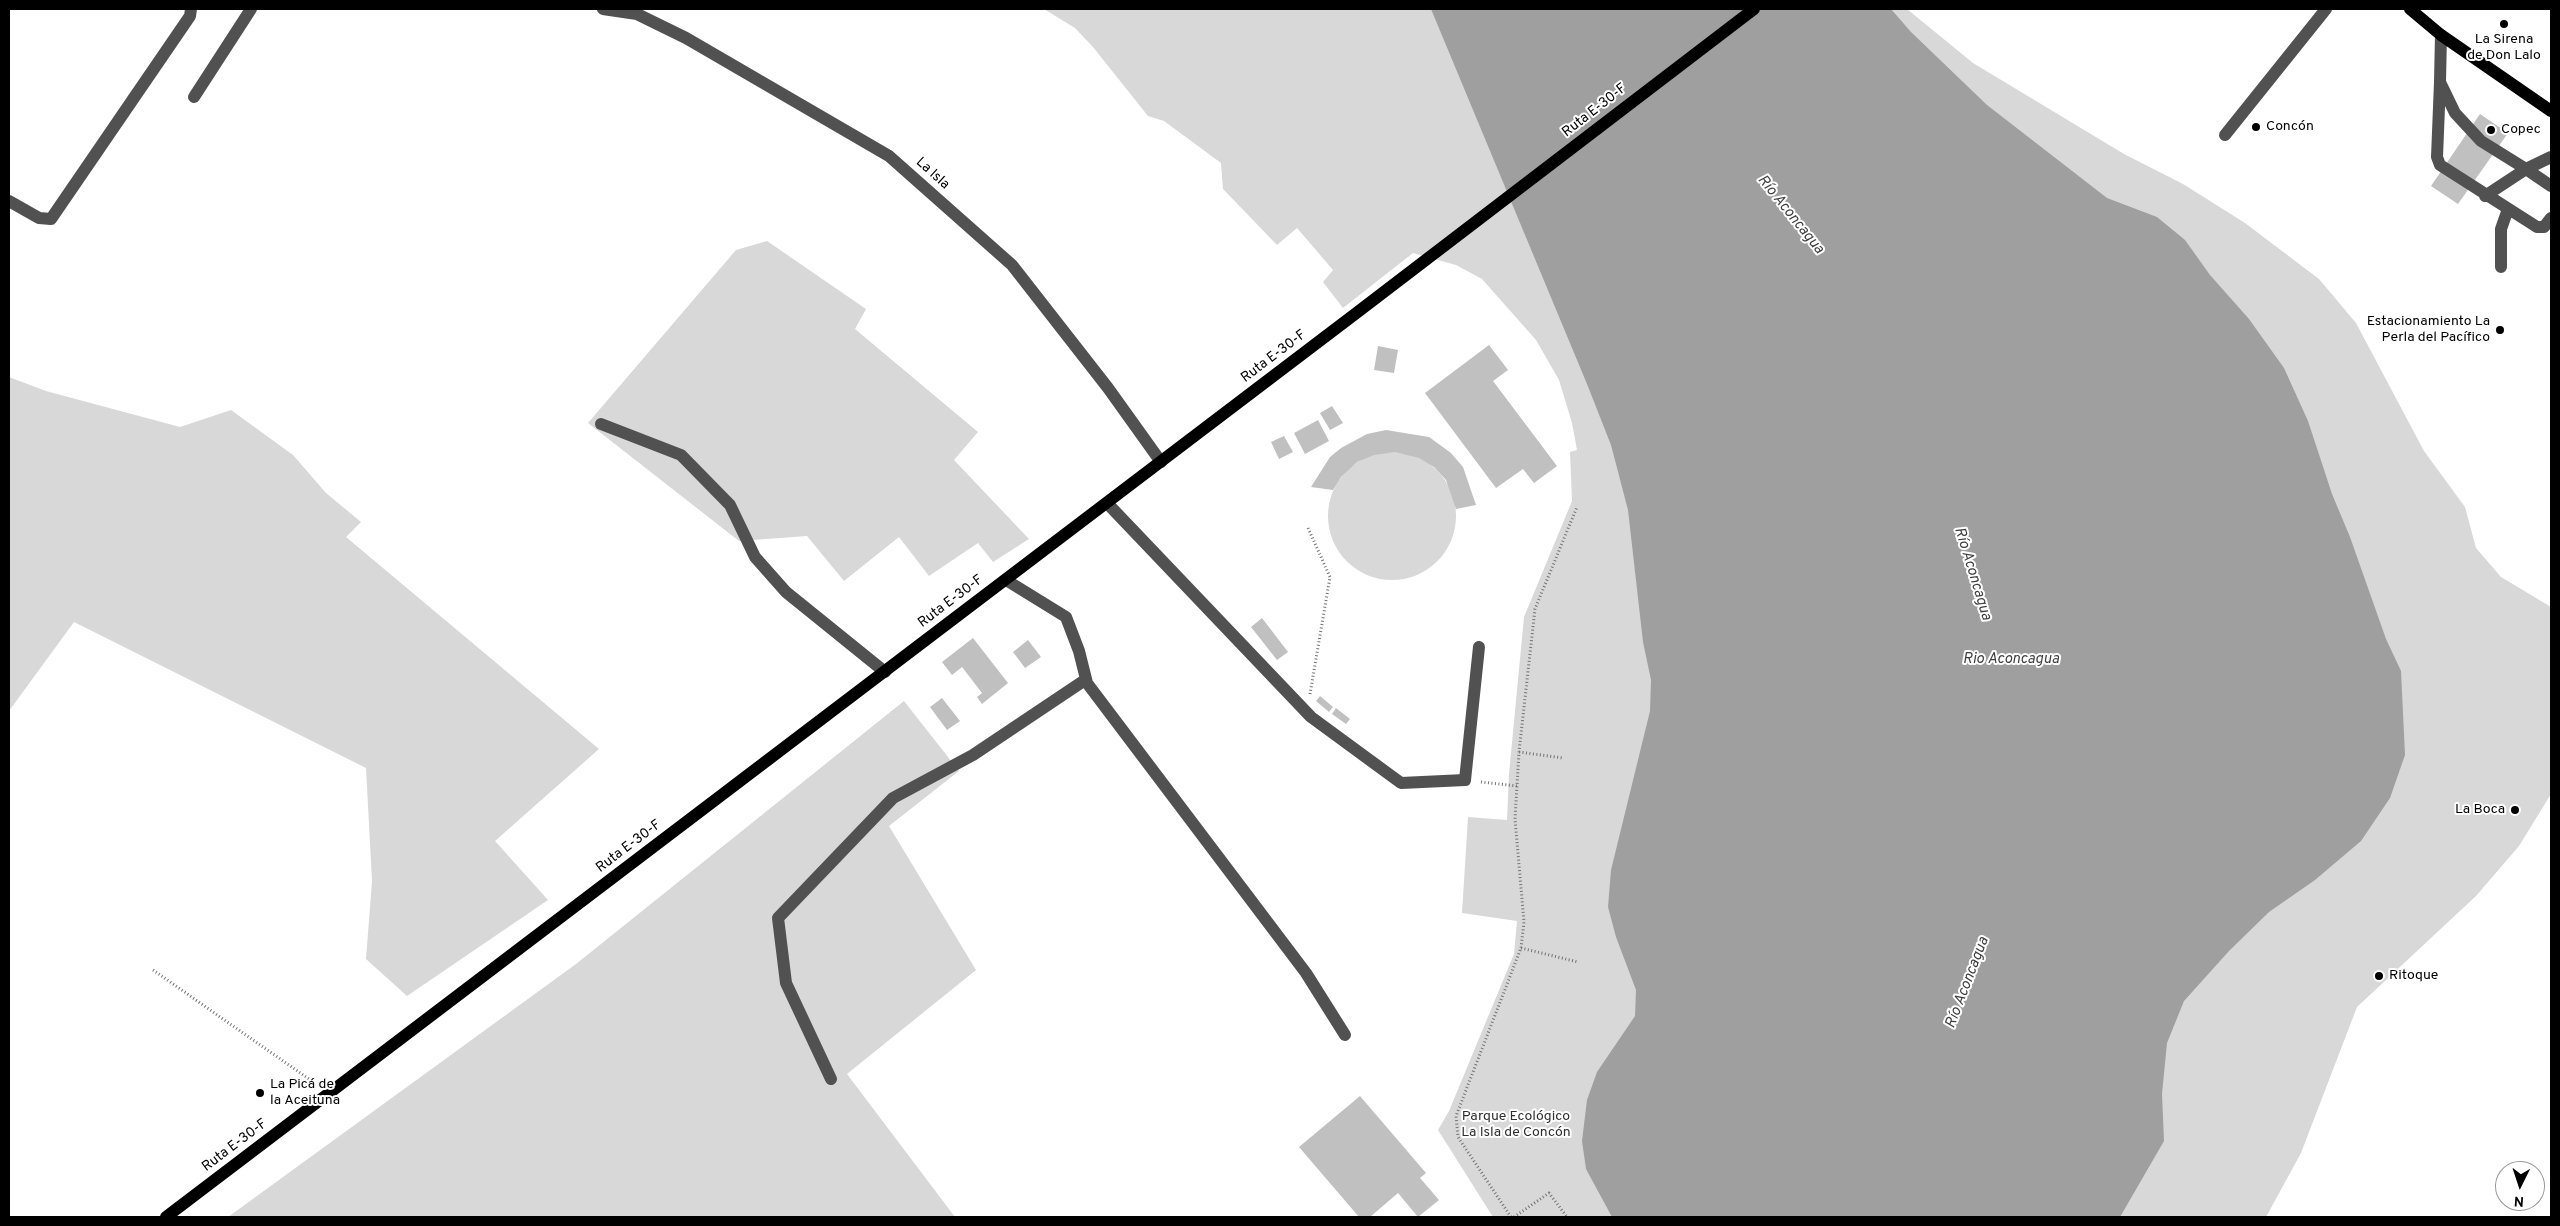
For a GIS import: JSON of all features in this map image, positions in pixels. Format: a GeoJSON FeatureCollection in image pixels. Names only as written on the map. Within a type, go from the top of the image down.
{"type":"FeatureCollection","features":[{"type":"Feature","properties":{"kind":"main road","name":"Ruta E-30-F"},"geometry":{"type":"LineString","coordinates":[[166,1217],[1359,312],[1754,9]]}},
{"type":"Feature","properties":{"kind":"main road"},"geometry":{"type":"LineString","coordinates":[[2410,9],[2442,35],[2551,111]]}},
{"type":"Feature","properties":{"kind":"street"},"geometry":{"type":"LineString","coordinates":[[9,201],[39,218],[50,219],[190,16],[191,9]]}},
{"type":"Feature","properties":{"kind":"street"},"geometry":{"type":"LineString","coordinates":[[194,97],[251,9]]}},
{"type":"Feature","properties":{"kind":"street","name":"La Isla"},"geometry":{"type":"LineString","coordinates":[[603,9],[637,14],[686,38],[889,156],[1012,265],[1108,388],[1161,462]]}},
{"type":"Feature","properties":{"kind":"street"},"geometry":{"type":"LineString","coordinates":[[2225,135],[2326,9]]}},
{"type":"Feature","properties":{"kind":"street"},"geometry":{"type":"LineString","coordinates":[[2442,35],[2436,157],[2440,165],[2537,228],[2544,227],[2551,218]]}},
{"type":"Feature","properties":{"kind":"street"},"geometry":{"type":"LineString","coordinates":[[2440,82],[2455,113],[2481,141],[2551,186]]}},
{"type":"Feature","properties":{"kind":"street"},"geometry":{"type":"LineString","coordinates":[[2485,196],[2526,169],[2551,157]]}},
{"type":"Feature","properties":{"kind":"street"},"geometry":{"type":"LineString","coordinates":[[2501,267],[2501,229],[2508,210]]}},
{"type":"Feature","properties":{"kind":"street"},"geometry":{"type":"LineString","coordinates":[[601,424],[681,454],[730,505],[755,557],[786,592],[885,672]]}},
{"type":"Feature","properties":{"kind":"street"},"geometry":{"type":"LineString","coordinates":[[1107,503],[1307,712],[1401,783],[1465,780],[1479,647]]}},
{"type":"Feature","properties":{"kind":"street"},"geometry":{"type":"LineString","coordinates":[[1006,580],[1066,617],[1079,651],[1085,680],[1306,973],[1345,1035]]}},
{"type":"Feature","properties":{"kind":"street"},"geometry":{"type":"LineString","coordinates":[[831,1079],[786,983],[778,918],[893,798],[973,756],[1085,680]]}},
{"type":"Feature","properties":{"kind":"path"},"geometry":{"type":"LineString","coordinates":[[1567,1217],[1549,1193],[1512,1217],[1458,1137],[1456,1116],[1521,948],[1524,922],[1515,819],[1519,752],[1535,610],[1577,507]]}},
{"type":"Feature","properties":{"kind":"path"},"geometry":{"type":"LineString","coordinates":[[1307,712],[1330,577],[1308,528]]}},
{"type":"Feature","properties":{"kind":"path"},"geometry":{"type":"LineString","coordinates":[[1519,752],[1564,758]]}},
{"type":"Feature","properties":{"kind":"path"},"geometry":{"type":"LineString","coordinates":[[1465,780],[1517,786]]}},
{"type":"Feature","properties":{"kind":"path"},"geometry":{"type":"LineString","coordinates":[[1521,948],[1578,962]]}},
{"type":"Feature","properties":{"kind":"path"},"geometry":{"type":"LineString","coordinates":[[153,970],[329,1093]]}},
{"type":"Feature","properties":{"kind":"green space","name":"Rio Aconcagua"},"geometry":{"type":"Polygon","coordinates":[[[1044,9],[1907,9],[1973,63],[2124,154],[2183,184],[2245,223],[2319,279],[2356,323],[2424,451],[2465,507],[2476,548],[2501,577],[2551,607],[2551,794],[2519,846],[2476,896],[2357,1007],[2301,1153],[2266,1217],[1493,1217],[1438,1130],[1449,1111],[1514,954],[1517,921],[1462,913],[1468,817],[1507,820],[1509,774],[1524,617],[1572,501],[1570,452],[1577,450],[1572,423],[1559,380],[1536,340],[1482,279],[1456,265],[1413,253],[1343,308],[1323,282],[1333,270],[1297,228],[1277,245],[1223,189],[1221,163],[1164,121],[1148,116],[1093,47],[1075,28],[1044,9]]]}},
{"type":"Feature","properties":{"kind":"green space"},"geometry":{"type":"Polygon","coordinates":[[[767,241],[866,309],[855,329],[978,432],[954,460],[1029,539],[993,562],[978,543],[929,576],[899,537],[844,581],[807,536],[739,541],[588,423],[736,250],[767,241]]]}},
{"type":"Feature","properties":{"kind":"green space"},"geometry":{"type":"Polygon","coordinates":[[[9,377],[46,391],[180,427],[231,410],[293,455],[326,493],[361,522],[346,537],[599,749],[495,841],[548,900],[407,996],[366,959],[372,881],[366,768],[74,622],[9,711],[9,377]]]}},
{"type":"Feature","properties":{"kind":"green space"},"geometry":{"type":"Polygon","coordinates":[[[1392,452],[1417,457],[1437,471],[1451,491],[1456,516],[1451,541],[1437,561],[1417,575],[1392,580],[1367,575],[1347,561],[1333,541],[1328,516],[1333,491],[1347,471],[1367,457],[1392,452]]]}},
{"type":"Feature","properties":{"kind":"green space"},"geometry":{"type":"Polygon","coordinates":[[[904,701],[959,771],[889,826],[976,970],[847,1074],[955,1217],[228,1217],[576,964],[904,701]]]}},
{"type":"Feature","properties":{"kind":"water","name":"Rio Aconcagua"},"geometry":{"type":"Polygon","coordinates":[[[1431,9],[1891,9],[1911,32],[1987,105],[2107,198],[2157,217],[2185,240],[2210,275],[2249,319],[2284,368],[2308,421],[2332,494],[2350,537],[2386,639],[2401,671],[2405,755],[2390,798],[2361,841],[2315,880],[2269,912],[2229,951],[2184,1001],[2167,1043],[2162,1094],[2164,1141],[2120,1217],[1612,1217],[1586,1169],[1582,1141],[1587,1100],[1597,1072],[1635,1016],[1636,990],[1616,937],[1608,907],[1611,870],[1650,711],[1651,680],[1643,642],[1628,510],[1611,445],[1431,9]]]}},
{"type":"Feature","properties":{"kind":"building"},"geometry":{"type":"Polygon","coordinates":[[[2480,114],[2508,133],[2458,204],[2431,186],[2480,114]]]}},
{"type":"Feature","properties":{"kind":"building"},"geometry":{"type":"Polygon","coordinates":[[[1489,345],[1508,370],[1493,381],[1557,466],[1534,483],[1523,469],[1496,488],[1425,393],[1489,345]]]}},
{"type":"Feature","properties":{"kind":"building"},"geometry":{"type":"Polygon","coordinates":[[[1378,346],[1398,350],[1394,373],[1374,370],[1378,346]]]}},
{"type":"Feature","properties":{"kind":"building"},"geometry":{"type":"Polygon","coordinates":[[[1332,406],[1343,423],[1330,430],[1320,413],[1332,406]]]}},
{"type":"Feature","properties":{"kind":"building"},"geometry":{"type":"Polygon","coordinates":[[[1318,420],[1329,441],[1305,454],[1294,433],[1318,420]]]}},
{"type":"Feature","properties":{"kind":"building"},"geometry":{"type":"Polygon","coordinates":[[[1386,430],[1429,437],[1451,453],[1463,467],[1476,505],[1456,509],[1446,480],[1434,467],[1419,458],[1395,452],[1374,455],[1357,462],[1341,477],[1333,490],[1311,487],[1330,457],[1341,448],[1367,434],[1386,430]]]}},
{"type":"Feature","properties":{"kind":"building"},"geometry":{"type":"Polygon","coordinates":[[[1284,436],[1293,452],[1279,459],[1271,442],[1284,436]]]}},
{"type":"Feature","properties":{"kind":"building"},"geometry":{"type":"Polygon","coordinates":[[[1262,618],[1288,652],[1277,660],[1251,627],[1262,618]]]}},
{"type":"Feature","properties":{"kind":"building"},"geometry":{"type":"Polygon","coordinates":[[[973,638],[1008,683],[982,704],[977,697],[982,693],[962,667],[952,675],[942,662],[973,638]]]}},
{"type":"Feature","properties":{"kind":"building"},"geometry":{"type":"Polygon","coordinates":[[[1028,640],[1041,657],[1025,668],[1013,652],[1028,640]]]}},
{"type":"Feature","properties":{"kind":"building"},"geometry":{"type":"Polygon","coordinates":[[[1320,696],[1333,707],[1329,712],[1316,701],[1320,696]]]}},
{"type":"Feature","properties":{"kind":"building"},"geometry":{"type":"Polygon","coordinates":[[[942,698],[960,721],[947,730],[930,707],[942,698]]]}},
{"type":"Feature","properties":{"kind":"building"},"geometry":{"type":"Polygon","coordinates":[[[1336,708],[1350,719],[1346,724],[1332,714],[1336,708]]]}},
{"type":"Feature","properties":{"kind":"building"},"geometry":{"type":"Polygon","coordinates":[[[1360,1096],[1426,1173],[1420,1178],[1439,1200],[1418,1217],[1398,1193],[1370,1217],[1359,1217],[1299,1147],[1360,1096]]]}},
{"type":"Feature","properties":{"kind":"place","name":"La Sirena de Don Lalo"},"geometry":{"type":"Point","coordinates":[2504,24]}},
{"type":"Feature","properties":{"kind":"place","name":"Concón"},"geometry":{"type":"Point","coordinates":[2256,127]}},
{"type":"Feature","properties":{"kind":"place","name":"Copec"},"geometry":{"type":"Point","coordinates":[2491,130]}},
{"type":"Feature","properties":{"kind":"place","name":"Estacionamiento La Perla del Pacífico"},"geometry":{"type":"Point","coordinates":[2500,330]}},
{"type":"Feature","properties":{"kind":"place","name":"La Boca"},"geometry":{"type":"Point","coordinates":[2515,810]}},
{"type":"Feature","properties":{"kind":"place","name":"Ritoque"},"geometry":{"type":"Point","coordinates":[2379,976]}},
{"type":"Feature","properties":{"kind":"place","name":"La Picá de la Aceituna"},"geometry":{"type":"Point","coordinates":[260,1093]}},
{"type":"Feature","properties":{"kind":"water label","name":"Río Aconcagua"},"geometry":{"type":"Point","coordinates":[1790,215]}},
{"type":"Feature","properties":{"kind":"water label","name":"Río Aconcagua"},"geometry":{"type":"Point","coordinates":[1972,574]}},
{"type":"Feature","properties":{"kind":"water label","name":"Río Aconcagua"},"geometry":{"type":"Point","coordinates":[1968,983]}},
{"type":"Feature","properties":{"kind":"park label","name":"Parque Ecológico La Isla de Concón"},"geometry":{"type":"Point","coordinates":[1516,1126]}}]}
